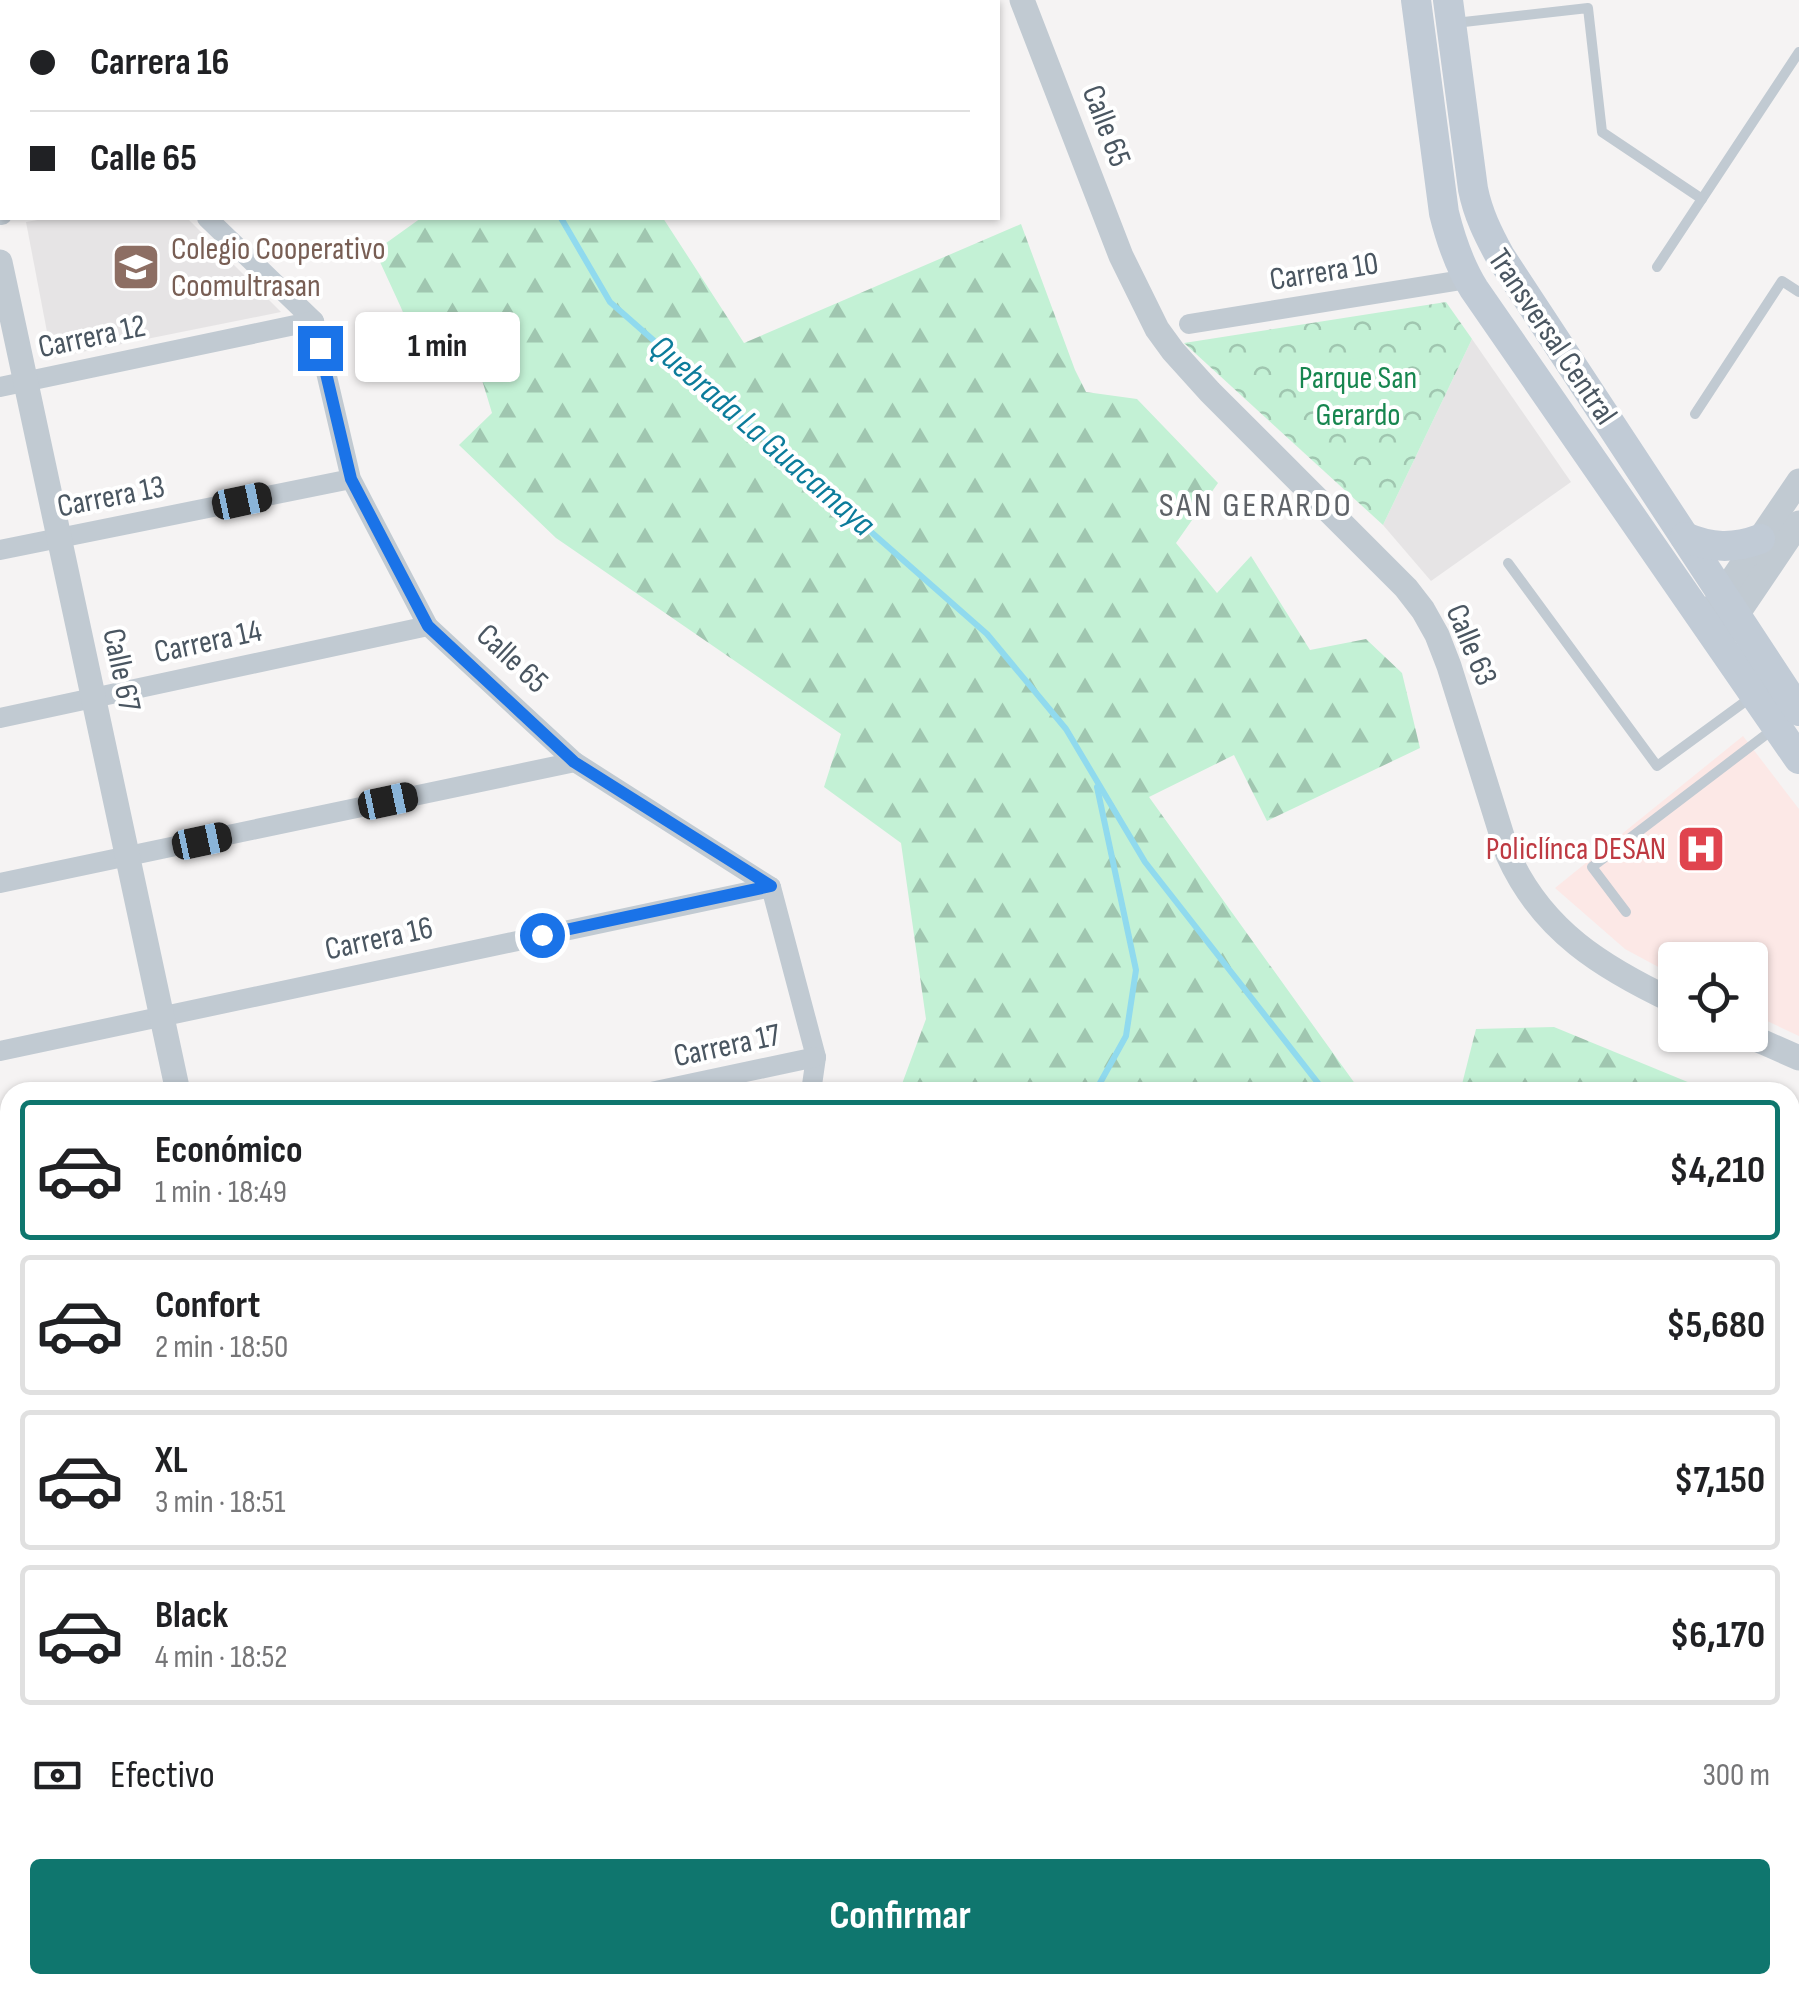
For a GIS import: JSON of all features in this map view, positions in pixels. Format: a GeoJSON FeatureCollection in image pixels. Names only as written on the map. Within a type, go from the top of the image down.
{"type":"FeatureCollection","features":[{"type":"Feature","properties":{"kind":"main road","name":"Transversal Central"},"geometry":{"type":"LineString","coordinates":[[1416,0],[1444,213],[1450,239],[1468,279],[1720,619]]}},
{"type":"Feature","properties":{"kind":"main road","name":"Transversal Central"},"geometry":{"type":"LineString","coordinates":[[1450,12],[1480,218],[1500,256],[1685,537],[1720,619]]}},
{"type":"Feature","properties":{"kind":"main road"},"geometry":{"type":"LineString","coordinates":[[1685,537],[1718,547],[1760,538]]}},
{"type":"Feature","properties":{"kind":"main road"},"geometry":{"type":"LineString","coordinates":[[1720,619],[1754,694],[1788,719]]}},
{"type":"Feature","properties":{"kind":"main road"},"geometry":{"type":"LineString","coordinates":[[1720,619],[1788,719],[1799,759]]}},
{"type":"Feature","properties":{"kind":"street","name":"Calle 65"},"geometry":{"type":"LineString","coordinates":[[1022,0],[1121,256],[1157,329]]}},
{"type":"Feature","properties":{"kind":"street"},"geometry":{"type":"LineString","coordinates":[[210,220],[314,321]]}},
{"type":"Feature","properties":{"kind":"street","name":"Calle 67"},"geometry":{"type":"LineString","coordinates":[[0,262],[13,384],[59,538],[176,1082]]}},
{"type":"Feature","properties":{"kind":"street","name":"Carrera 10"},"geometry":{"type":"LineString","coordinates":[[1189,324],[1468,279]]}},
{"type":"Feature","properties":{"kind":"street","name":"Calle 65"},"geometry":{"type":"LineString","coordinates":[[314,321],[351,479],[428,626],[574,762],[771,886]]}},
{"type":"Feature","properties":{"kind":"street","name":"Carrera 12"},"geometry":{"type":"LineString","coordinates":[[13,384],[314,321]]}},
{"type":"Feature","properties":{"kind":"street","name":"Calle 63"},"geometry":{"type":"LineString","coordinates":[[1157,329],[1210,392],[1397,579],[1422,610],[1449,666],[1508,855],[1536,905],[1610,969],[1658,993]]}},
{"type":"Feature","properties":{"kind":"street","name":"Carrera 13"},"geometry":{"type":"LineString","coordinates":[[0,550],[351,479]]}},
{"type":"Feature","properties":{"kind":"street"},"geometry":{"type":"LineString","coordinates":[[1720,619],[1760,538],[1799,481]]}},
{"type":"Feature","properties":{"kind":"street"},"geometry":{"type":"LineString","coordinates":[[1720,619],[1799,523]]}},
{"type":"Feature","properties":{"kind":"street","name":"Carrera 14"},"geometry":{"type":"LineString","coordinates":[[0,718],[428,626]]}},
{"type":"Feature","properties":{"kind":"street"},"geometry":{"type":"LineString","coordinates":[[0,883],[574,762]]}},
{"type":"Feature","properties":{"kind":"street"},"geometry":{"type":"LineString","coordinates":[[771,886],[816,1058],[813,1082]]}},
{"type":"Feature","properties":{"kind":"street","name":"Carrera 16"},"geometry":{"type":"LineString","coordinates":[[0,1051],[771,886]]}},
{"type":"Feature","properties":{"kind":"street"},"geometry":{"type":"LineString","coordinates":[[1768,1044],[1799,1058]]}},
{"type":"Feature","properties":{"kind":"street","name":"Carrera 17"},"geometry":{"type":"LineString","coordinates":[[700,1082],[816,1058]]}},
{"type":"Feature","properties":{"kind":"lane"},"geometry":{"type":"LineString","coordinates":[[1450,12],[1588,8],[1602,132],[1702,199]]}},
{"type":"Feature","properties":{"kind":"lane"},"geometry":{"type":"LineString","coordinates":[[1657,266],[1799,52]]}},
{"type":"Feature","properties":{"kind":"lane"},"geometry":{"type":"LineString","coordinates":[[1696,414],[1782,281],[1799,292]]}},
{"type":"Feature","properties":{"kind":"lane"},"geometry":{"type":"LineString","coordinates":[[1508,563],[1657,766],[1754,694]]}},
{"type":"Feature","properties":{"kind":"lane"},"geometry":{"type":"LineString","coordinates":[[1626,912],[1592,867],[1788,719]]}},
{"type":"Feature","properties":{"kind":"shaded area","name":"Colegio Cooperativo Coomultrasan"},"geometry":{"type":"Polygon","coordinates":[[[189,220],[281,312],[52,358],[26,222],[189,220]]]}},
{"type":"Feature","properties":{"kind":"shaded area"},"geometry":{"type":"Polygon","coordinates":[[[1472,339],[1571,482],[1431,581],[1383,525],[1472,339]]]}},
{"type":"Feature","properties":{"kind":"shaded area","name":"Policlínca DESAN"},"geometry":{"type":"Polygon","coordinates":[[[1743,736],[1799,809],[1799,1036],[1768,1021],[1768,942],[1658,942],[1658,967],[1625,949],[1555,888],[1743,736]]]}},
{"type":"Feature","properties":{"kind":"green space"},"geometry":{"type":"Polygon","coordinates":[[[418,220],[664,220],[744,343],[1021,224],[1086,392],[1137,399],[1218,483],[1176,543],[1217,593],[1251,556],[1310,650],[1366,639],[1402,673],[1420,748],[1267,821],[1234,755],[1149,797],[1354,1082],[903,1082],[926,1019],[901,843],[824,787],[841,734],[556,538],[459,445],[492,413],[470,340],[421,351],[375,251],[418,220]]]}},
{"type":"Feature","properties":{"kind":"green space","name":"Parque San Gerardo"},"geometry":{"type":"Polygon","coordinates":[[[1446,302],[1472,339],[1383,525],[1184,343],[1446,302]]]}},
{"type":"Feature","properties":{"kind":"green space"},"geometry":{"type":"Polygon","coordinates":[[[1394,353],[1401,401],[1316,413],[1310,365],[1394,353]]]}},
{"type":"Feature","properties":{"kind":"green space"},"geometry":{"type":"Polygon","coordinates":[[[1554,1027],[1688,1082],[1463,1082],[1476,1029],[1554,1027]]]}},
{"type":"Feature","properties":{"kind":"waterway","name":"Quebrada La Guacamaya"},"geometry":{"type":"LineString","coordinates":[[562,220],[610,302],[987,634],[1066,729],[1145,862],[1317,1082]]}},
{"type":"Feature","properties":{"kind":"waterway"},"geometry":{"type":"LineString","coordinates":[[1097,787],[1136,970],[1126,1036],[1101,1082]]}},
{"type":"Feature","properties":{"kind":"place","name":"Colegio Cooperativo Coomultrasan"},"geometry":{"type":"Point","coordinates":[136,267]}},
{"type":"Feature","properties":{"kind":"place","name":"Policlínca DESAN"},"geometry":{"type":"Point","coordinates":[1701,849]}},
{"type":"Feature","properties":{"kind":"district","name":"SAN GERARDO"},"geometry":{"type":"Point","coordinates":[1256,505]}},
{"type":"Feature","properties":{"kind":"route"},"geometry":{"type":"LineString","coordinates":[[320,348],[351,479],[428,626],[574,762],[771,886],[542,935]]}}]}
